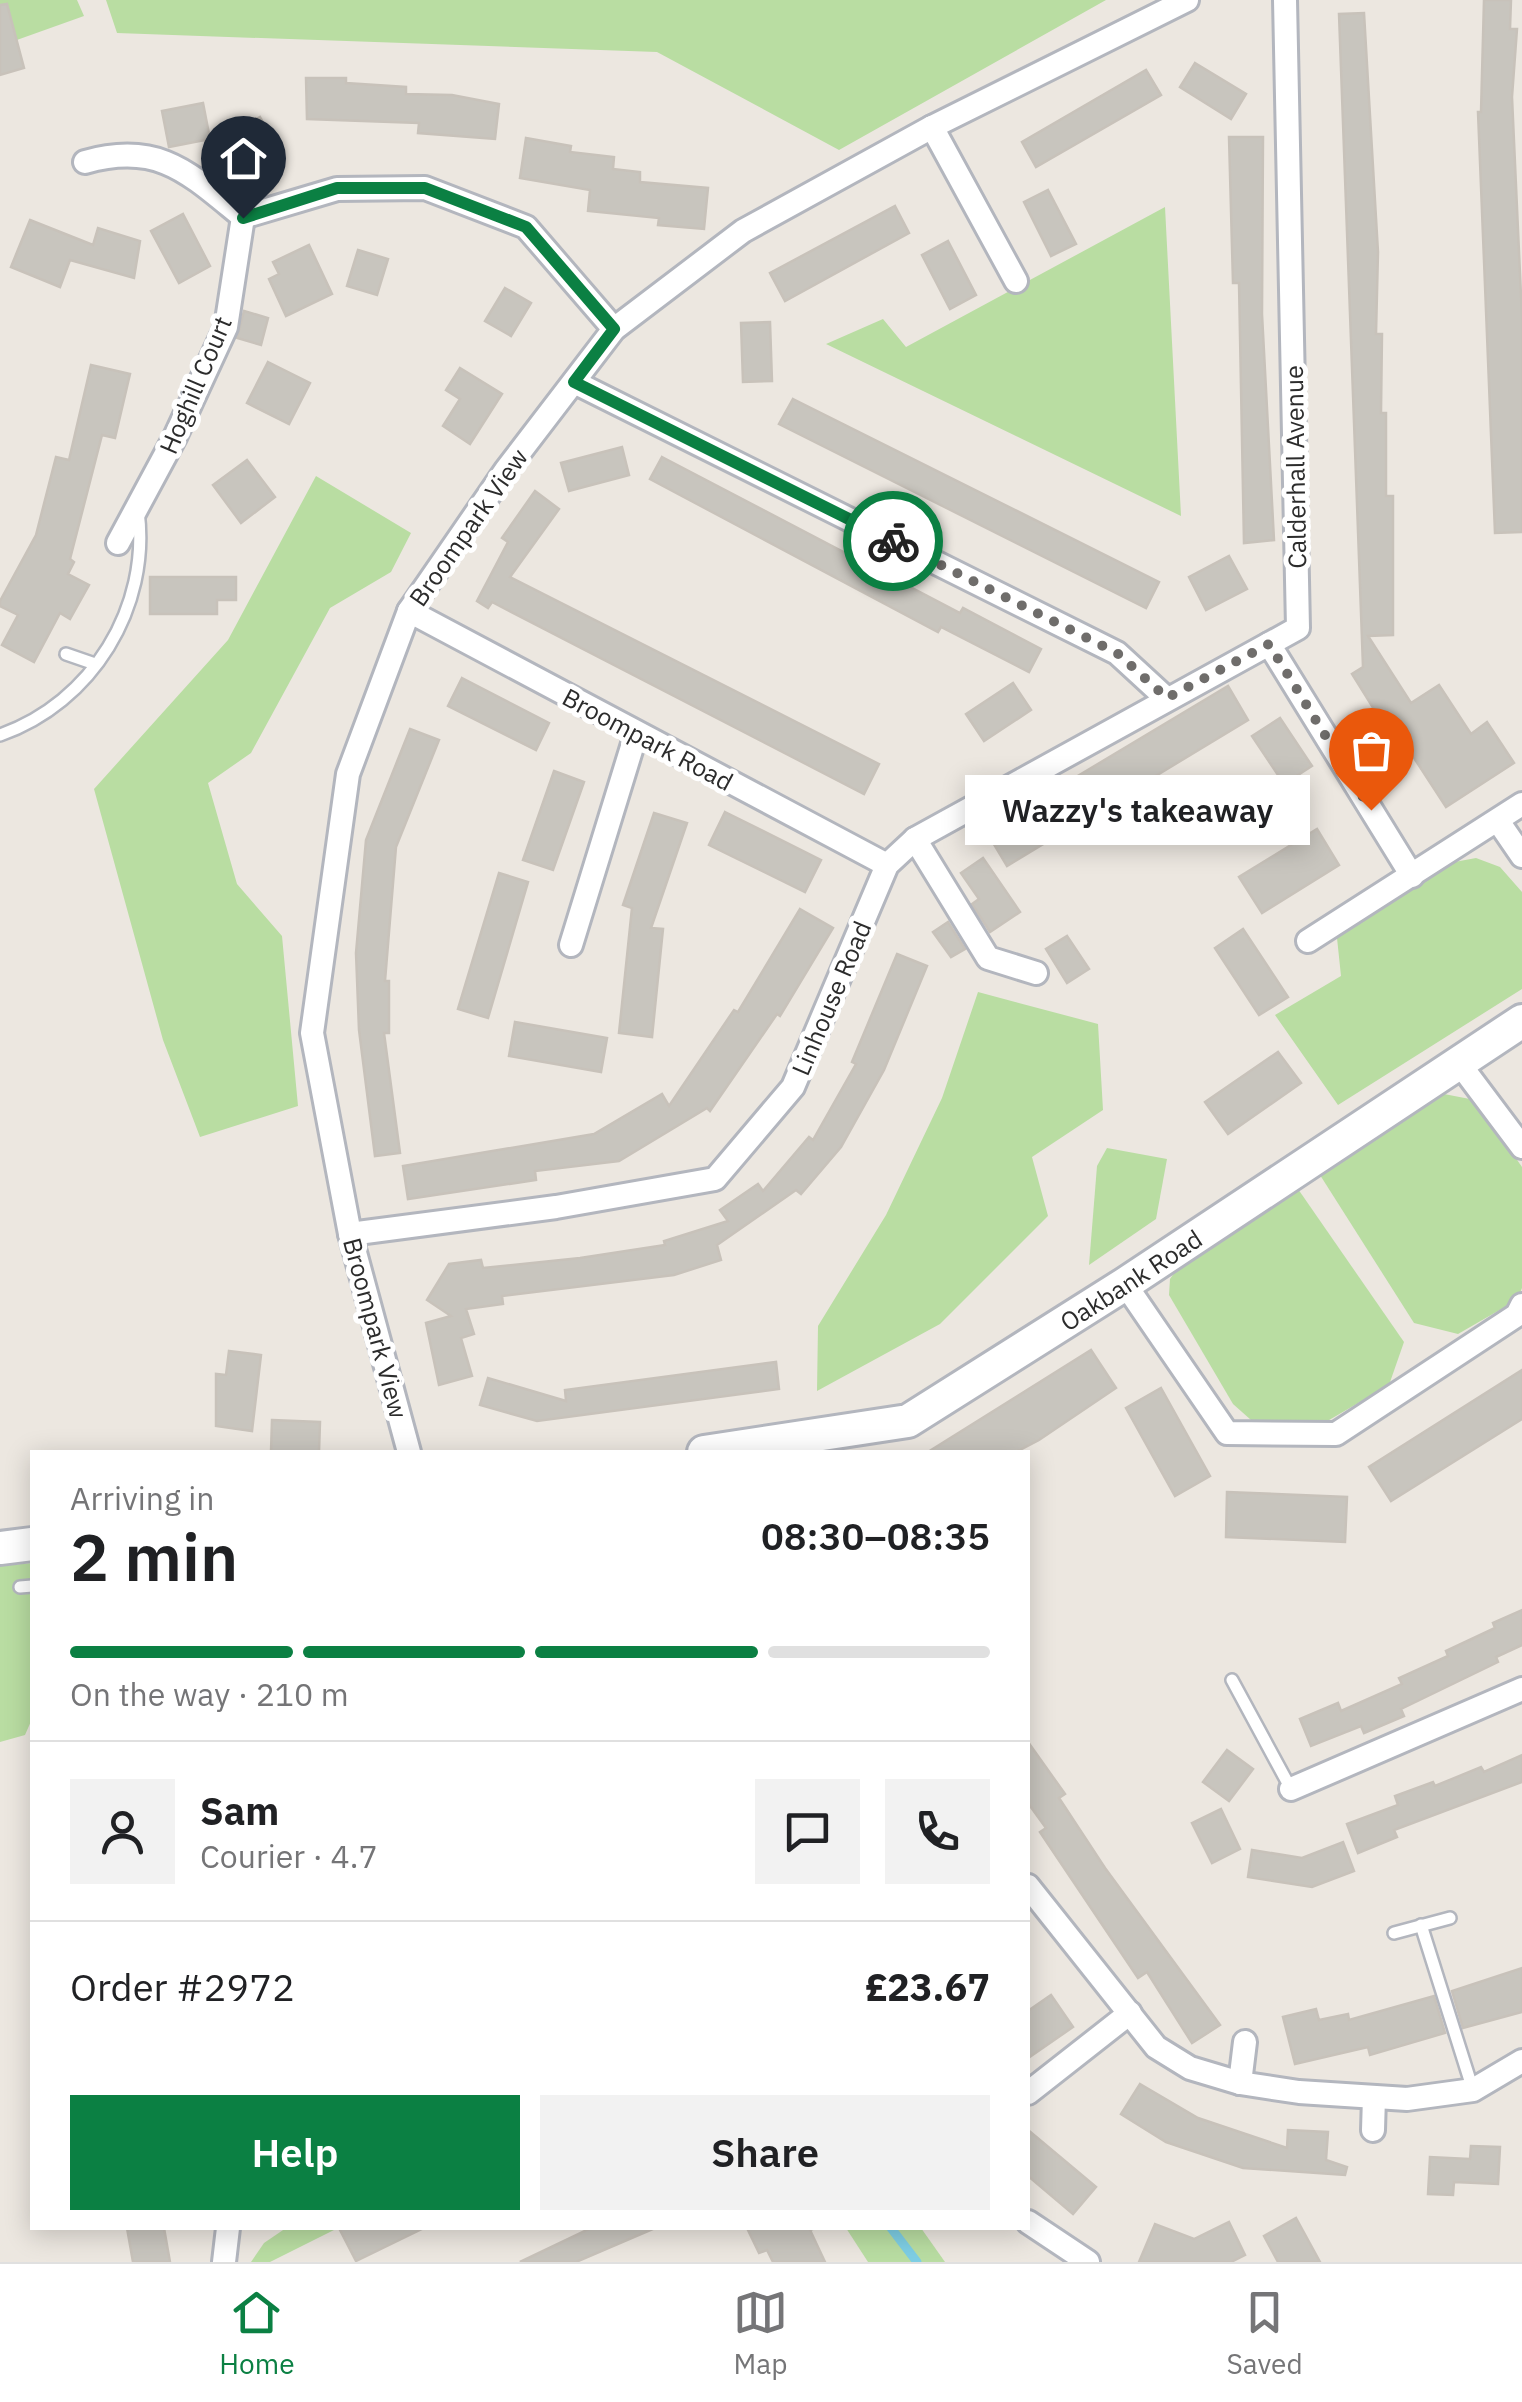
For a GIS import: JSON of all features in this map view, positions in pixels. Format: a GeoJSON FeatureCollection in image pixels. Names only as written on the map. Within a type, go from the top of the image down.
{"type":"FeatureCollection","features":[{"type":"Feature","properties":{"kind":"street","name":"Broompark View"},"geometry":{"type":"LineString","coordinates":[[408,1450],[350,1234],[312,1033],[348,774],[410,611],[506,470],[614,329],[742,231],[932,127],[1187,0]]}},
{"type":"Feature","properties":{"kind":"street","name":"Calderhall Avenue"},"geometry":{"type":"LineString","coordinates":[[1269,644],[1298,628],[1285,0]]}},
{"type":"Feature","properties":{"kind":"street"},"geometry":{"type":"LineString","coordinates":[[932,127],[1016,280]]}},
{"type":"Feature","properties":{"kind":"street"},"geometry":{"type":"LineString","coordinates":[[86,162],[122,152],[177,164],[243,218],[337,188],[425,188],[526,227],[614,329]]}},
{"type":"Feature","properties":{"kind":"street","name":"Hoghill Court"},"geometry":{"type":"LineString","coordinates":[[118,543],[226,328],[243,218]]}},
{"type":"Feature","properties":{"kind":"street"},"geometry":{"type":"LineString","coordinates":[[574,382],[1117,653],[1167,698]]}},
{"type":"Feature","properties":{"kind":"street","name":"Broompark Road"},"geometry":{"type":"LineString","coordinates":[[410,611],[887,866]]}},
{"type":"Feature","properties":{"kind":"street"},"geometry":{"type":"LineString","coordinates":[[1269,644],[1412,876]]}},
{"type":"Feature","properties":{"kind":"street","name":"Linhouse Road"},"geometry":{"type":"LineString","coordinates":[[350,1234],[556,1207],[715,1178],[793,1087],[887,866],[915,838],[1269,644]]}},
{"type":"Feature","properties":{"kind":"street"},"geometry":{"type":"LineString","coordinates":[[571,945],[636,734]]}},
{"type":"Feature","properties":{"kind":"street"},"geometry":{"type":"LineString","coordinates":[[1308,941],[1522,804]]}},
{"type":"Feature","properties":{"kind":"street"},"geometry":{"type":"LineString","coordinates":[[1498,821],[1522,856]]}},
{"type":"Feature","properties":{"kind":"street"},"geometry":{"type":"LineString","coordinates":[[915,838],[988,958],[1036,973]]}},
{"type":"Feature","properties":{"kind":"street","name":"Oakbank Road"},"geometry":{"type":"LineString","coordinates":[[731,1450],[908,1421],[1126,1284],[1522,1021]]}},
{"type":"Feature","properties":{"kind":"street"},"geometry":{"type":"LineString","coordinates":[[1460,1063],[1522,1147]]}},
{"type":"Feature","properties":{"kind":"street"},"geometry":{"type":"LineString","coordinates":[[1126,1284],[1227,1433],[1336,1434],[1517,1316],[1522,1304]]}},
{"type":"Feature","properties":{"kind":"street"},"geometry":{"type":"LineString","coordinates":[[0,1548],[30,1544]]}},
{"type":"Feature","properties":{"kind":"street"},"geometry":{"type":"LineString","coordinates":[[1291,1789],[1522,1689]]}},
{"type":"Feature","properties":{"kind":"street"},"geometry":{"type":"LineString","coordinates":[[1030,1889],[1156,2047],[1190,2068],[1240,2083],[1407,2098],[1473,2090],[1522,2061]]}},
{"type":"Feature","properties":{"kind":"street"},"geometry":{"type":"LineString","coordinates":[[1030,2090],[1130,2014]]}},
{"type":"Feature","properties":{"kind":"street"},"geometry":{"type":"LineString","coordinates":[[1240,2083],[1246,2042]]}},
{"type":"Feature","properties":{"kind":"street"},"geometry":{"type":"LineString","coordinates":[[1373,2130],[1374,2097]]}},
{"type":"Feature","properties":{"kind":"street"},"geometry":{"type":"LineString","coordinates":[[1030,2223],[1088,2262]]}},
{"type":"Feature","properties":{"kind":"street"},"geometry":{"type":"LineString","coordinates":[[224,2262],[228,2230]]}},
{"type":"Feature","properties":{"kind":"lane"},"geometry":{"type":"LineString","coordinates":[[0,735],[31,724],[69,694],[95,664],[134,601],[141,534],[138,507]]}},
{"type":"Feature","properties":{"kind":"lane"},"geometry":{"type":"LineString","coordinates":[[66,654],[95,664]]}},
{"type":"Feature","properties":{"kind":"lane"},"geometry":{"type":"LineString","coordinates":[[1232,1680],[1291,1789]]}},
{"type":"Feature","properties":{"kind":"lane"},"geometry":{"type":"LineString","coordinates":[[1394,1933],[1450,1918]]}},
{"type":"Feature","properties":{"kind":"lane"},"geometry":{"type":"LineString","coordinates":[[1421,1925],[1473,2090]]}},
{"type":"Feature","properties":{"kind":"green space"},"geometry":{"type":"Polygon","coordinates":[[[0,0],[77,0],[84,16],[0,46],[0,0]]]}},
{"type":"Feature","properties":{"kind":"green space"},"geometry":{"type":"Polygon","coordinates":[[[106,0],[1106,0],[839,150],[657,52],[117,33],[106,0]]]}},
{"type":"Feature","properties":{"kind":"green space"},"geometry":{"type":"Polygon","coordinates":[[[1165,207],[1181,516],[826,344],[883,319],[906,347],[1165,207]]]}},
{"type":"Feature","properties":{"kind":"green space"},"geometry":{"type":"Polygon","coordinates":[[[316,476],[411,533],[391,572],[330,608],[251,753],[208,783],[237,884],[282,936],[298,1106],[200,1137],[163,1040],[94,789],[228,640],[316,476]]]}},
{"type":"Feature","properties":{"kind":"green space"},"geometry":{"type":"Polygon","coordinates":[[[1476,858],[1500,867],[1522,892],[1522,989],[1338,1105],[1275,1015],[1341,976],[1337,938],[1345,926],[1449,863],[1476,858]]]}},
{"type":"Feature","properties":{"kind":"green space"},"geometry":{"type":"Polygon","coordinates":[[[978,992],[1098,1024],[1103,1110],[1032,1157],[1048,1216],[940,1324],[817,1391],[818,1326],[886,1215],[942,1098],[978,992]]]}},
{"type":"Feature","properties":{"kind":"green space"},"geometry":{"type":"Polygon","coordinates":[[[1444,1094],[1475,1100],[1522,1167],[1522,1288],[1517,1300],[1458,1334],[1414,1323],[1320,1175],[1444,1094]]]}},
{"type":"Feature","properties":{"kind":"green space"},"geometry":{"type":"Polygon","coordinates":[[[1107,1148],[1167,1159],[1156,1219],[1089,1265],[1097,1166],[1107,1148]]]}},
{"type":"Feature","properties":{"kind":"green space"},"geometry":{"type":"Polygon","coordinates":[[[1298,1189],[1404,1342],[1389,1385],[1324,1423],[1251,1420],[1233,1404],[1169,1295],[1170,1279],[1179,1266],[1298,1189]]]}},
{"type":"Feature","properties":{"kind":"green space"},"geometry":{"type":"Polygon","coordinates":[[[30,1563],[30,1724],[25,1735],[0,1742],[0,1566],[30,1563]]]}},
{"type":"Feature","properties":{"kind":"green space"},"geometry":{"type":"Polygon","coordinates":[[[283,2230],[334,2230],[270,2262],[251,2262],[264,2243],[283,2230]]]}},
{"type":"Feature","properties":{"kind":"green space"},"geometry":{"type":"Polygon","coordinates":[[[847,2230],[922,2230],[945,2262],[868,2262],[847,2230]]]}},
{"type":"Feature","properties":{"kind":"building"},"geometry":{"type":"Polygon","coordinates":[[[1484,0],[1511,0],[1510,29],[1517,29],[1512,97],[1522,318],[1522,532],[1495,533],[1478,112],[1484,0]]]}},
{"type":"Feature","properties":{"kind":"building"},"geometry":{"type":"Polygon","coordinates":[[[7,4],[24,68],[0,75],[0,5],[7,4]]]}},
{"type":"Feature","properties":{"kind":"building"},"geometry":{"type":"Polygon","coordinates":[[[1364,13],[1378,252],[1376,334],[1382,334],[1386,496],[1393,496],[1393,635],[1368,636],[1411,703],[1439,685],[1471,734],[1487,722],[1514,763],[1446,807],[1403,741],[1390,749],[1375,727],[1382,722],[1352,674],[1363,667],[1339,14],[1364,13]]]}},
{"type":"Feature","properties":{"kind":"building"},"geometry":{"type":"Polygon","coordinates":[[[1195,63],[1246,94],[1231,119],[1180,87],[1195,63]]]}},
{"type":"Feature","properties":{"kind":"building"},"geometry":{"type":"Polygon","coordinates":[[[1146,70],[1161,95],[1036,167],[1022,142],[1146,70]]]}},
{"type":"Feature","properties":{"kind":"building"},"geometry":{"type":"Polygon","coordinates":[[[306,78],[346,78],[346,83],[406,87],[406,94],[452,95],[499,104],[495,139],[418,133],[419,123],[307,119],[306,78]]]}},
{"type":"Feature","properties":{"kind":"building"},"geometry":{"type":"Polygon","coordinates":[[[203,103],[210,139],[169,147],[162,111],[203,103]]]}},
{"type":"Feature","properties":{"kind":"building"},"geometry":{"type":"Polygon","coordinates":[[[260,117],[278,149],[244,169],[226,137],[260,117]]]}},
{"type":"Feature","properties":{"kind":"building"},"geometry":{"type":"Polygon","coordinates":[[[1229,137],[1263,137],[1262,314],[1274,540],[1244,543],[1239,283],[1233,283],[1229,137]]]}},
{"type":"Feature","properties":{"kind":"building"},"geometry":{"type":"Polygon","coordinates":[[[526,138],[571,146],[570,152],[614,157],[613,169],[640,172],[640,182],[708,188],[704,229],[658,225],[659,218],[588,211],[590,190],[520,178],[526,138]]]}},
{"type":"Feature","properties":{"kind":"building"},"geometry":{"type":"Polygon","coordinates":[[[1048,190],[1076,244],[1051,256],[1024,202],[1048,190]]]}},
{"type":"Feature","properties":{"kind":"building"},"geometry":{"type":"Polygon","coordinates":[[[895,206],[909,233],[785,301],[770,273],[895,206]]]}},
{"type":"Feature","properties":{"kind":"building"},"geometry":{"type":"Polygon","coordinates":[[[183,214],[210,266],[179,283],[151,231],[183,214]]]}},
{"type":"Feature","properties":{"kind":"building"},"geometry":{"type":"Polygon","coordinates":[[[30,220],[93,245],[98,228],[140,241],[134,278],[70,260],[60,287],[11,267],[30,220]]]}},
{"type":"Feature","properties":{"kind":"building"},"geometry":{"type":"Polygon","coordinates":[[[948,241],[976,295],[950,309],[922,255],[948,241]]]}},
{"type":"Feature","properties":{"kind":"building"},"geometry":{"type":"Polygon","coordinates":[[[309,245],[332,294],[286,316],[269,279],[279,274],[273,262],[309,245]]]}},
{"type":"Feature","properties":{"kind":"building"},"geometry":{"type":"Polygon","coordinates":[[[358,250],[388,259],[377,295],[347,286],[358,250]]]}},
{"type":"Feature","properties":{"kind":"building"},"geometry":{"type":"Polygon","coordinates":[[[505,288],[531,303],[511,336],[485,321],[505,288]]]}},
{"type":"Feature","properties":{"kind":"building"},"geometry":{"type":"Polygon","coordinates":[[[244,311],[268,318],[261,345],[237,338],[244,311]]]}},
{"type":"Feature","properties":{"kind":"building"},"geometry":{"type":"Polygon","coordinates":[[[770,322],[772,381],[743,382],[741,323],[770,322]]]}},
{"type":"Feature","properties":{"kind":"building"},"geometry":{"type":"Polygon","coordinates":[[[268,362],[310,383],[289,424],[247,403],[268,362]]]}},
{"type":"Feature","properties":{"kind":"building"},"geometry":{"type":"Polygon","coordinates":[[[91,365],[130,374],[115,438],[102,435],[70,559],[74,562],[68,574],[89,585],[70,619],[60,613],[34,662],[2,645],[18,615],[0,606],[0,601],[36,535],[56,457],[69,460],[91,365]]]}},
{"type":"Feature","properties":{"kind":"building"},"geometry":{"type":"Polygon","coordinates":[[[460,368],[502,394],[470,444],[443,426],[460,399],[446,390],[460,368]]]}},
{"type":"Feature","properties":{"kind":"building"},"geometry":{"type":"Polygon","coordinates":[[[793,399],[1159,582],[1146,608],[779,424],[793,399]]]}},
{"type":"Feature","properties":{"kind":"building"},"geometry":{"type":"Polygon","coordinates":[[[622,447],[629,475],[569,491],[561,463],[622,447]]]}},
{"type":"Feature","properties":{"kind":"building"},"geometry":{"type":"Polygon","coordinates":[[[662,457],[960,613],[963,608],[1041,649],[1029,672],[941,627],[938,632],[650,479],[662,457]]]}},
{"type":"Feature","properties":{"kind":"building"},"geometry":{"type":"Polygon","coordinates":[[[247,460],[275,497],[241,523],[213,485],[247,460]]]}},
{"type":"Feature","properties":{"kind":"building"},"geometry":{"type":"Polygon","coordinates":[[[535,491],[559,509],[510,577],[879,764],[864,794],[492,602],[488,608],[477,601],[508,542],[502,538],[535,491]]]}},
{"type":"Feature","properties":{"kind":"building"},"geometry":{"type":"Polygon","coordinates":[[[1229,556],[1247,589],[1206,610],[1189,577],[1229,556]]]}},
{"type":"Feature","properties":{"kind":"building"},"geometry":{"type":"Polygon","coordinates":[[[150,577],[236,577],[236,600],[217,600],[217,614],[150,614],[150,577]]]}},
{"type":"Feature","properties":{"kind":"building"},"geometry":{"type":"Polygon","coordinates":[[[462,678],[549,723],[536,750],[448,706],[462,678]]]}},
{"type":"Feature","properties":{"kind":"building"},"geometry":{"type":"Polygon","coordinates":[[[1013,683],[1031,710],[984,741],[966,714],[1013,683]]]}},
{"type":"Feature","properties":{"kind":"building"},"geometry":{"type":"Polygon","coordinates":[[[1228,686],[1248,720],[1007,866],[986,831],[1228,686]]]}},
{"type":"Feature","properties":{"kind":"building"},"geometry":{"type":"Polygon","coordinates":[[[1280,718],[1312,766],[1284,784],[1252,736],[1280,718]]]}},
{"type":"Feature","properties":{"kind":"building"},"geometry":{"type":"Polygon","coordinates":[[[410,729],[439,740],[396,847],[385,981],[389,981],[389,1033],[384,1033],[400,1153],[375,1156],[359,1030],[356,953],[366,840],[410,729]]]}},
{"type":"Feature","properties":{"kind":"building"},"geometry":{"type":"Polygon","coordinates":[[[554,771],[584,782],[553,870],[523,860],[554,771]]]}},
{"type":"Feature","properties":{"kind":"building"},"geometry":{"type":"Polygon","coordinates":[[[725,812],[821,860],[805,892],[709,845],[725,812]]]}},
{"type":"Feature","properties":{"kind":"building"},"geometry":{"type":"Polygon","coordinates":[[[654,813],[687,823],[651,928],[663,929],[652,1037],[619,1033],[632,908],[623,905],[654,813]]]}},
{"type":"Feature","properties":{"kind":"building"},"geometry":{"type":"Polygon","coordinates":[[[1317,829],[1339,865],[1262,913],[1239,877],[1317,829]]]}},
{"type":"Feature","properties":{"kind":"building"},"geometry":{"type":"Polygon","coordinates":[[[983,858],[1020,912],[990,932],[972,904],[979,899],[961,873],[983,858]]]}},
{"type":"Feature","properties":{"kind":"building"},"geometry":{"type":"Polygon","coordinates":[[[499,873],[528,882],[488,1018],[458,1009],[499,873]]]}},
{"type":"Feature","properties":{"kind":"building"},"geometry":{"type":"Polygon","coordinates":[[[800,909],[833,928],[780,1016],[777,1014],[710,1111],[707,1108],[619,1161],[535,1171],[536,1180],[408,1199],[403,1166],[594,1134],[662,1094],[669,1106],[734,1010],[738,1012],[800,909]]]}},
{"type":"Feature","properties":{"kind":"building"},"geometry":{"type":"Polygon","coordinates":[[[948,922],[965,949],[951,957],[933,932],[948,922]]]}},
{"type":"Feature","properties":{"kind":"building"},"geometry":{"type":"Polygon","coordinates":[[[1243,929],[1288,997],[1259,1015],[1215,948],[1243,929]]]}},
{"type":"Feature","properties":{"kind":"building"},"geometry":{"type":"Polygon","coordinates":[[[1067,936],[1089,969],[1067,983],[1046,949],[1067,936]]]}},
{"type":"Feature","properties":{"kind":"building"},"geometry":{"type":"Polygon","coordinates":[[[897,954],[927,966],[884,1070],[841,1147],[801,1194],[796,1190],[717,1245],[721,1260],[674,1275],[502,1296],[503,1304],[466,1309],[474,1334],[461,1338],[472,1376],[439,1385],[426,1323],[451,1316],[427,1300],[449,1264],[481,1260],[483,1268],[665,1245],[664,1241],[728,1221],[720,1210],[758,1184],[763,1191],[809,1137],[813,1140],[856,1064],[852,1062],[897,954]]]}},
{"type":"Feature","properties":{"kind":"building"},"geometry":{"type":"Polygon","coordinates":[[[515,1022],[607,1038],[601,1072],[509,1056],[515,1022]]]}},
{"type":"Feature","properties":{"kind":"building"},"geometry":{"type":"Polygon","coordinates":[[[1278,1052],[1301,1083],[1228,1134],[1205,1102],[1278,1052]]]}},
{"type":"Feature","properties":{"kind":"building"},"geometry":{"type":"Polygon","coordinates":[[[1091,1350],[1116,1388],[1020,1450],[931,1450],[1091,1350]]]}},
{"type":"Feature","properties":{"kind":"building"},"geometry":{"type":"Polygon","coordinates":[[[229,1351],[261,1355],[252,1431],[216,1426],[216,1374],[226,1375],[229,1351]]]}},
{"type":"Feature","properties":{"kind":"building"},"geometry":{"type":"Polygon","coordinates":[[[776,1362],[779,1389],[537,1421],[480,1405],[488,1378],[566,1401],[565,1390],[776,1362]]]}},
{"type":"Feature","properties":{"kind":"building"},"geometry":{"type":"Polygon","coordinates":[[[1522,1370],[1522,1419],[1391,1501],[1369,1467],[1522,1370]]]}},
{"type":"Feature","properties":{"kind":"building"},"geometry":{"type":"Polygon","coordinates":[[[1161,1388],[1210,1476],[1175,1496],[1126,1408],[1161,1388]]]}},
{"type":"Feature","properties":{"kind":"building"},"geometry":{"type":"Polygon","coordinates":[[[272,1420],[320,1422],[319,1450],[271,1450],[272,1420]]]}},
{"type":"Feature","properties":{"kind":"building"},"geometry":{"type":"Polygon","coordinates":[[[1227,1492],[1347,1497],[1345,1542],[1226,1537],[1227,1492]]]}},
{"type":"Feature","properties":{"kind":"building"},"geometry":{"type":"Polygon","coordinates":[[[1522,1610],[1522,1645],[1496,1657],[1498,1662],[1401,1709],[1404,1716],[1364,1733],[1361,1726],[1311,1746],[1300,1719],[1338,1703],[1341,1711],[1402,1684],[1399,1678],[1448,1656],[1446,1651],[1495,1628],[1493,1623],[1522,1610]]]}},
{"type":"Feature","properties":{"kind":"building"},"geometry":{"type":"Polygon","coordinates":[[[1030,1745],[1065,1794],[1059,1798],[1105,1868],[1220,2025],[1192,2043],[1147,1972],[1138,1978],[1040,1832],[1046,1828],[1030,1806],[1030,1745]]]}},
{"type":"Feature","properties":{"kind":"building"},"geometry":{"type":"Polygon","coordinates":[[[1227,1750],[1253,1769],[1229,1801],[1203,1782],[1227,1750]]]}},
{"type":"Feature","properties":{"kind":"building"},"geometry":{"type":"Polygon","coordinates":[[[1522,1755],[1522,1782],[1394,1830],[1397,1837],[1358,1853],[1347,1824],[1398,1805],[1395,1796],[1433,1782],[1435,1786],[1481,1767],[1484,1772],[1522,1755]]]}},
{"type":"Feature","properties":{"kind":"building"},"geometry":{"type":"Polygon","coordinates":[[[1221,1809],[1240,1849],[1212,1863],[1192,1823],[1221,1809]]]}},
{"type":"Feature","properties":{"kind":"building"},"geometry":{"type":"Polygon","coordinates":[[[1343,1842],[1354,1871],[1312,1887],[1248,1877],[1252,1850],[1302,1858],[1343,1842]]]}},
{"type":"Feature","properties":{"kind":"building"},"geometry":{"type":"Polygon","coordinates":[[[1522,1968],[1522,2012],[1463,2028],[1452,1991],[1522,1968]]]}},
{"type":"Feature","properties":{"kind":"building"},"geometry":{"type":"Polygon","coordinates":[[[1051,1995],[1073,2027],[1030,2057],[1030,2010],[1051,1995]]]}},
{"type":"Feature","properties":{"kind":"building"},"geometry":{"type":"Polygon","coordinates":[[[1434,1996],[1445,2033],[1370,2055],[1368,2047],[1295,2064],[1283,2017],[1316,2009],[1319,2020],[1348,2014],[1349,2020],[1434,1996]]]}},
{"type":"Feature","properties":{"kind":"building"},"geometry":{"type":"Polygon","coordinates":[[[1140,2084],[1198,2118],[1287,2148],[1288,2130],[1328,2132],[1326,2160],[1347,2167],[1345,2175],[1243,2168],[1166,2142],[1121,2114],[1140,2084]]]}},
{"type":"Feature","properties":{"kind":"building"},"geometry":{"type":"Polygon","coordinates":[[[1030,2132],[1096,2187],[1073,2214],[1030,2178],[1030,2132]]]}},
{"type":"Feature","properties":{"kind":"building"},"geometry":{"type":"Polygon","coordinates":[[[1471,2146],[1500,2147],[1498,2184],[1454,2182],[1453,2195],[1428,2194],[1430,2157],[1470,2159],[1471,2146]]]}},
{"type":"Feature","properties":{"kind":"building"},"geometry":{"type":"Polygon","coordinates":[[[1296,2218],[1320,2262],[1278,2262],[1264,2236],[1296,2218]]]}},
{"type":"Feature","properties":{"kind":"building"},"geometry":{"type":"Polygon","coordinates":[[[1229,2222],[1245,2255],[1231,2262],[1139,2262],[1155,2224],[1194,2239],[1229,2222]]]}},
{"type":"Feature","properties":{"kind":"building"},"geometry":{"type":"Polygon","coordinates":[[[127,2230],[164,2230],[170,2262],[133,2262],[127,2230]]]}},
{"type":"Feature","properties":{"kind":"building"},"geometry":{"type":"Polygon","coordinates":[[[340,2230],[420,2230],[356,2261],[340,2230]]]}},
{"type":"Feature","properties":{"kind":"building"},"geometry":{"type":"Polygon","coordinates":[[[587,2230],[650,2230],[576,2262],[520,2262],[587,2230]]]}},
{"type":"Feature","properties":{"kind":"building"},"geometry":{"type":"Polygon","coordinates":[[[748,2230],[810,2230],[825,2262],[773,2262],[767,2250],[759,2253],[748,2230]]]}},
{"type":"Feature","properties":{"kind":"waterway"},"geometry":{"type":"LineString","coordinates":[[893,2230],[917,2262]]}},
{"type":"Feature","properties":{"kind":"way so far"},"geometry":{"type":"LineString","coordinates":[[893,541],[1117,653],[1167,698],[1269,644],[1371,810]]}},
{"type":"Feature","properties":{"kind":"place","name":"Wazzy's takeaway"},"geometry":{"type":"Point","coordinates":[1371,810]}},
{"type":"Feature","properties":{"kind":"route"},"geometry":{"type":"LineString","coordinates":[[243,218],[337,188],[425,188],[526,227],[614,329],[574,382],[893,541]]}}]}
